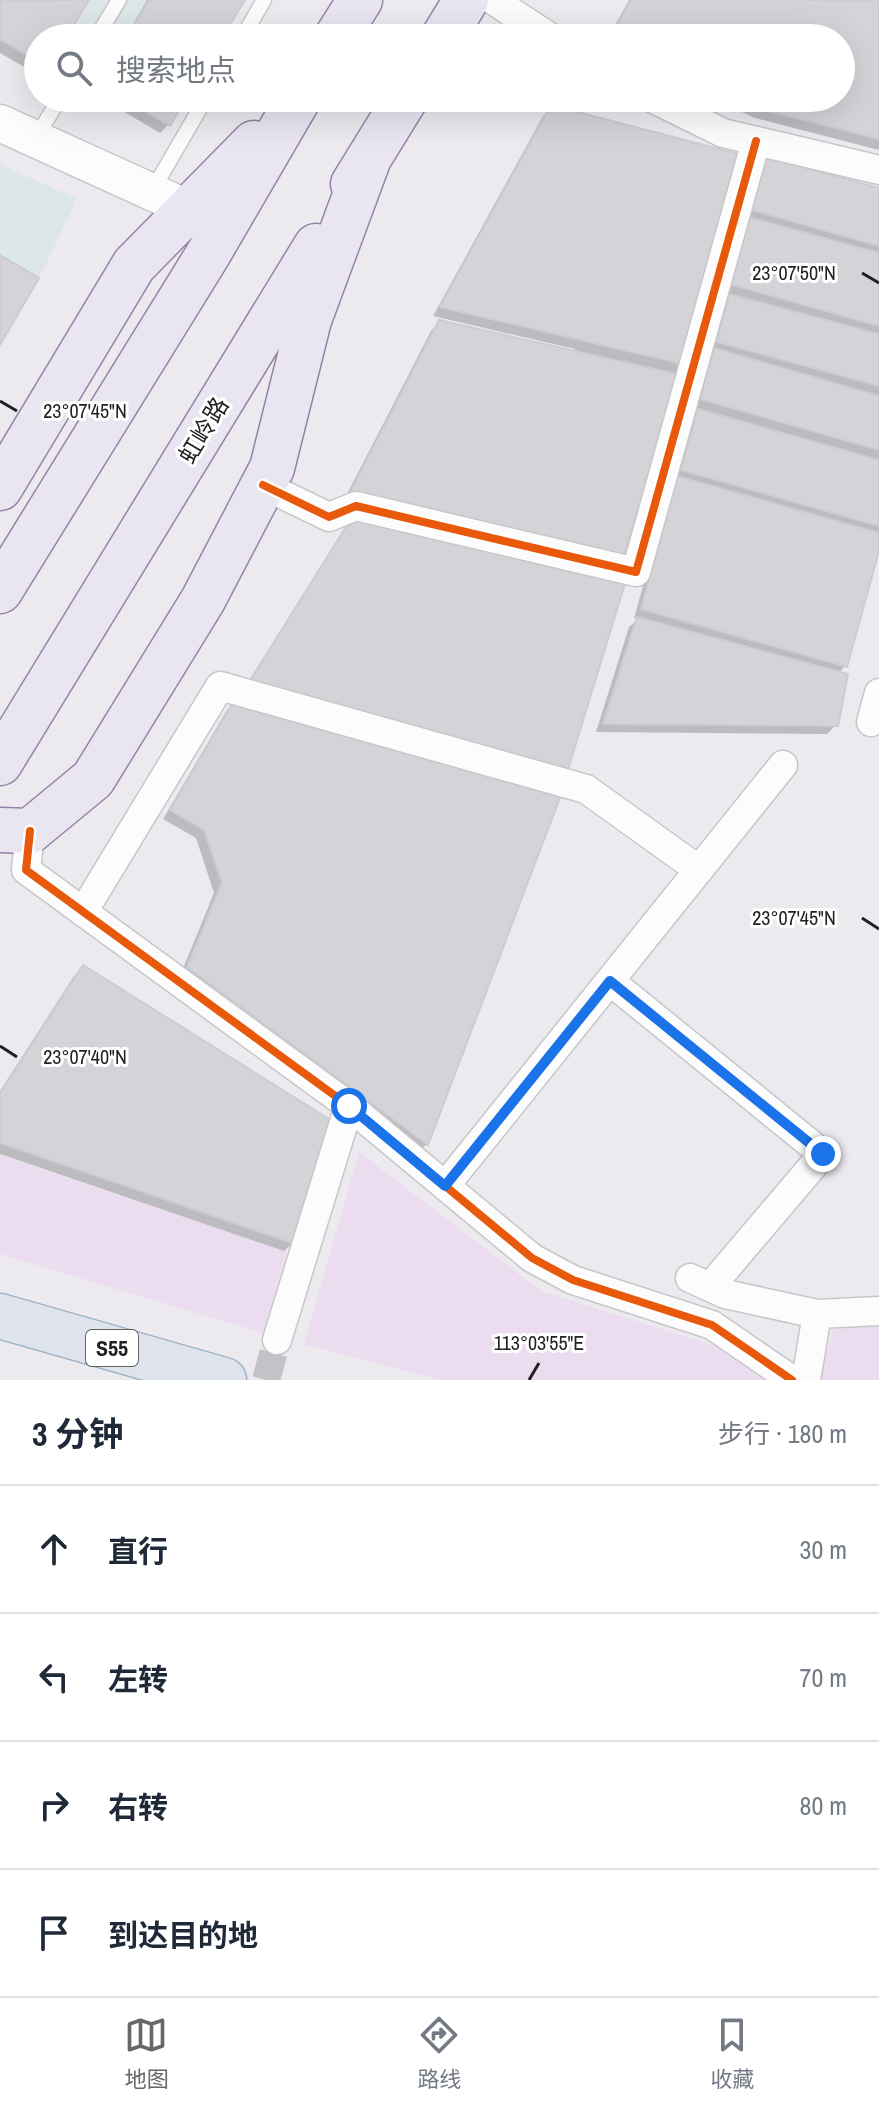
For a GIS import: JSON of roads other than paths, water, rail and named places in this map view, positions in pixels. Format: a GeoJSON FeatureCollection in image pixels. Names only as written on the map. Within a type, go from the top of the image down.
{"type":"FeatureCollection","features":[{"type":"Feature","properties":{"kind":"highway","name":"S55"},"geometry":{"type":"LineString","coordinates":[[0,1316],[224,1380]]}},
{"type":"Feature","properties":{"kind":"main road"},"geometry":{"type":"LineString","coordinates":[[345,24],[360,0]]}},
{"type":"Feature","properties":{"kind":"main road"},"geometry":{"type":"LineString","coordinates":[[451,24],[466,0]]}},
{"type":"Feature","properties":{"kind":"main road"},"geometry":{"type":"LineString","coordinates":[[0,488],[170,201],[281,112]]}},
{"type":"Feature","properties":{"kind":"main road"},"geometry":{"type":"LineString","coordinates":[[0,591],[207,256],[290,112]]}},
{"type":"Feature","properties":{"kind":"main road","name":"虹岭路"},"geometry":{"type":"LineString","coordinates":[[0,763],[397,112]]}},
{"type":"Feature","properties":{"kind":"main road"},"geometry":{"type":"LineString","coordinates":[[15,830],[93,779],[203,600],[272,468],[309,320],[369,158]]}},
{"type":"Feature","properties":{"kind":"street"},"geometry":{"type":"LineString","coordinates":[[493,0],[530,24]]}},
{"type":"Feature","properties":{"kind":"street"},"geometry":{"type":"LineString","coordinates":[[680,112],[723,133],[879,170]]}},
{"type":"Feature","properties":{"kind":"street"},"geometry":{"type":"LineString","coordinates":[[0,123],[170,201]]}},
{"type":"Feature","properties":{"kind":"street"},"geometry":{"type":"LineString","coordinates":[[263,485],[329,517],[356,506],[636,572],[756,141]]}},
{"type":"Feature","properties":{"kind":"street"},"geometry":{"type":"LineString","coordinates":[[83,912],[220,686],[586,789],[699,870]]}},
{"type":"Feature","properties":{"kind":"street"},"geometry":{"type":"LineString","coordinates":[[871,722],[879,693]]}},
{"type":"Feature","properties":{"kind":"street"},"geometry":{"type":"LineString","coordinates":[[445,1186],[783,765]]}},
{"type":"Feature","properties":{"kind":"street"},"geometry":{"type":"LineString","coordinates":[[15,830],[26,870],[349,1106],[532,1258],[573,1280],[712,1325],[792,1380]]}},
{"type":"Feature","properties":{"kind":"street"},"geometry":{"type":"LineString","coordinates":[[610,981],[823,1154],[700,1282],[725,1294],[817,1314],[879,1311]]}},
{"type":"Feature","properties":{"kind":"street"},"geometry":{"type":"LineString","coordinates":[[277,1340],[349,1106]]}},
{"type":"Feature","properties":{"kind":"street"},"geometry":{"type":"LineString","coordinates":[[806,1380],[817,1314]]}},
{"type":"Feature","properties":{"kind":"lane"},"geometry":{"type":"LineString","coordinates":[[104,24],[119,0]]}},
{"type":"Feature","properties":{"kind":"lane"},"geometry":{"type":"LineString","coordinates":[[250,24],[264,0]]}},
{"type":"Feature","properties":{"kind":"lane"},"geometry":{"type":"LineString","coordinates":[[35,139],[51,112]]}},
{"type":"Feature","properties":{"kind":"lane"},"geometry":{"type":"LineString","coordinates":[[170,201],[201,112]]}},
{"type":"Feature","properties":{"kind":"tunnel"},"geometry":{"type":"LineString","coordinates":[[266,1380],[277,1340]]}}]}
